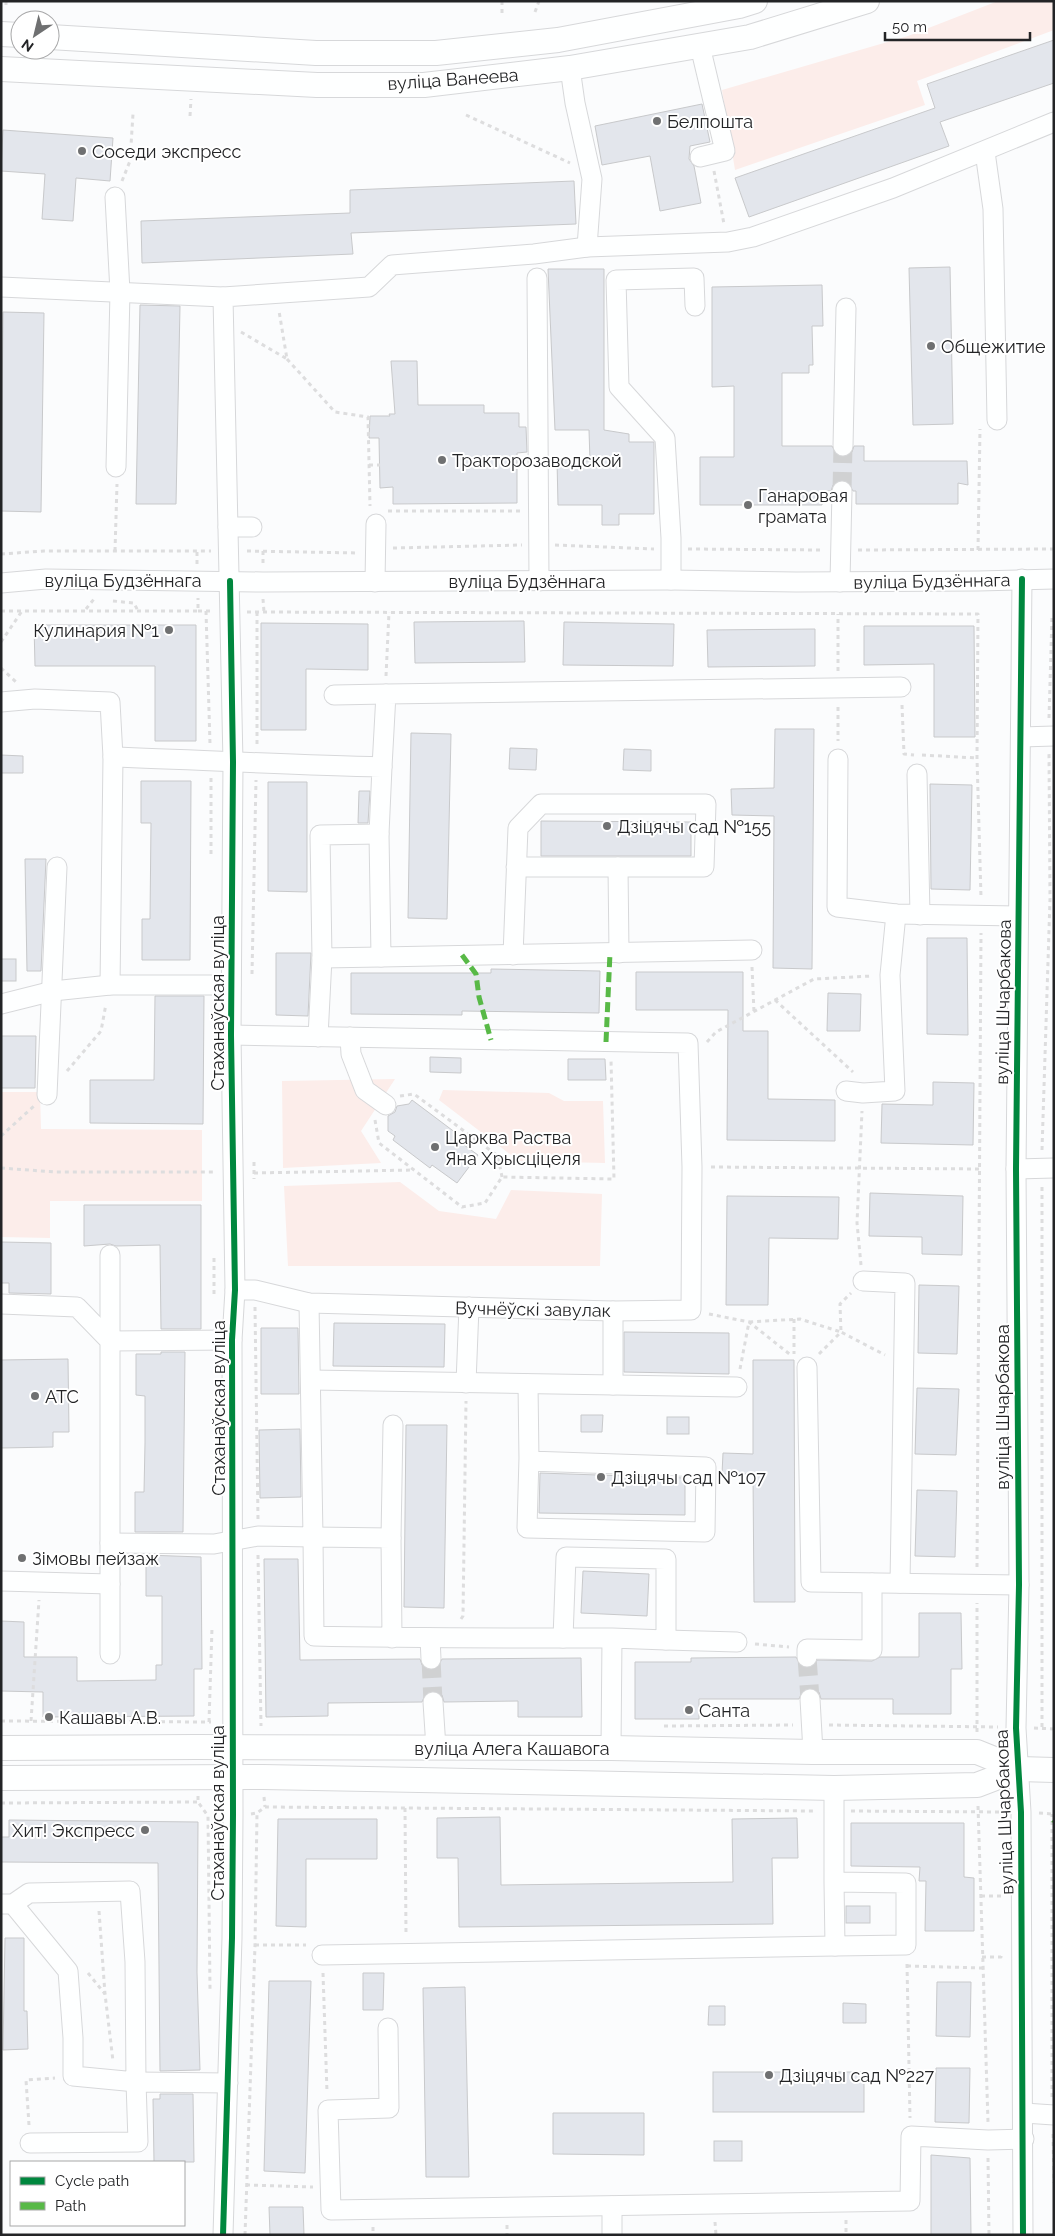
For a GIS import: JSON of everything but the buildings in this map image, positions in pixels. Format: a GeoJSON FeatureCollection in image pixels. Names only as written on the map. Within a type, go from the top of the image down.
{"type":"FeatureCollection","features":[{"type":"Feature","properties":{"kind":"main road","name":"вуліца Ванеева"},"geometry":{"type":"LineString","coordinates":[[60,38],[316,53],[436,53],[558,40],[739,6],[755,1]]}},
{"type":"Feature","properties":{"kind":"main road","name":"вуліца Ванеева"},"geometry":{"type":"LineString","coordinates":[[1,69],[317,85],[424,85],[570,68],[750,37],[867,1]]}},
{"type":"Feature","properties":{"kind":"main road","name":"вуліца Алега Кашавога"},"geometry":{"type":"LineString","coordinates":[[1,1748],[611,1748],[813,1752],[977,1752],[1019,1769],[1054,1770]]}},
{"type":"Feature","properties":{"kind":"main road","name":"вуліца Алега Кашавога"},"geometry":{"type":"LineString","coordinates":[[1,1778],[232,1777],[606,1782],[834,1800],[978,1785],[1019,1769]]}},
{"type":"Feature","properties":{"kind":"street"},"geometry":{"type":"LineString","coordinates":[[700,46],[725,151],[700,157]]}},
{"type":"Feature","properties":{"kind":"street"},"geometry":{"type":"LineString","coordinates":[[570,68],[575,103],[592,179],[587,247]]}},
{"type":"Feature","properties":{"kind":"street"},"geometry":{"type":"LineString","coordinates":[[1,287],[223,297],[369,287],[392,265],[534,254],[587,247],[728,242],[753,237],[893,188],[985,152],[1054,122]]}},
{"type":"Feature","properties":{"kind":"street"},"geometry":{"type":"LineString","coordinates":[[985,152],[993,209],[998,420]]}},
{"type":"Feature","properties":{"kind":"street"},"geometry":{"type":"LineString","coordinates":[[116,197],[120,292],[116,474]]}},
{"type":"Feature","properties":{"kind":"street"},"geometry":{"type":"LineString","coordinates":[[537,278],[539,581]]}},
{"type":"Feature","properties":{"kind":"street"},"geometry":{"type":"LineString","coordinates":[[671,580],[671,538],[665,438],[619,387],[616,280],[694,278],[695,306]]}},
{"type":"Feature","properties":{"kind":"street","name":"Стаханаўская вуліца"},"geometry":{"type":"LineString","coordinates":[[223,297],[233,762],[231,985],[235,1290],[232,1340],[232,1938],[223,2183],[223,2235]]}},
{"type":"Feature","properties":{"kind":"street"},"geometry":{"type":"LineString","coordinates":[[843,446],[846,308]]}},
{"type":"Feature","properties":{"kind":"street"},"geometry":{"type":"LineString","coordinates":[[840,582],[842,491]]}},
{"type":"Feature","properties":{"kind":"street"},"geometry":{"type":"LineString","coordinates":[[375,515],[376,582]]}},
{"type":"Feature","properties":{"kind":"street"},"geometry":{"type":"LineString","coordinates":[[228,527],[252,527]]}},
{"type":"Feature","properties":{"kind":"street","name":"вуліца Будзённага"},"geometry":{"type":"LineString","coordinates":[[1,582],[46,579],[230,582],[671,580],[978,582],[1054,579]]}},
{"type":"Feature","properties":{"kind":"street","name":"вуліца Шчарбакова"},"geometry":{"type":"LineString","coordinates":[[1022,579],[1016,1169],[1018,1585],[1016,1728],[1019,1769],[1024,2113],[1023,2235]]}},
{"type":"Feature","properties":{"kind":"street"},"geometry":{"type":"LineString","coordinates":[[334,695],[901,687]]}},
{"type":"Feature","properties":{"kind":"street"},"geometry":{"type":"LineString","coordinates":[[381,957],[379,834],[386,694]]}},
{"type":"Feature","properties":{"kind":"street"},"geometry":{"type":"LineString","coordinates":[[1,702],[34,699],[110,702],[113,757],[110,985]]}},
{"type":"Feature","properties":{"kind":"street"},"geometry":{"type":"LineString","coordinates":[[1020,738],[1054,736]]}},
{"type":"Feature","properties":{"kind":"street"},"geometry":{"type":"LineString","coordinates":[[113,757],[382,768]]}},
{"type":"Feature","properties":{"kind":"street"},"geometry":{"type":"LineString","coordinates":[[838,759],[837,907],[896,914],[1018,916]]}},
{"type":"Feature","properties":{"kind":"street"},"geometry":{"type":"LineString","coordinates":[[917,774],[920,915]]}},
{"type":"Feature","properties":{"kind":"street"},"geometry":{"type":"LineString","coordinates":[[513,954],[516,867],[518,828],[540,804],[706,804],[704,867],[516,867]]}},
{"type":"Feature","properties":{"kind":"street"},"geometry":{"type":"LineString","coordinates":[[318,1037],[322,958],[320,835],[379,834]]}},
{"type":"Feature","properties":{"kind":"street"},"geometry":{"type":"LineString","coordinates":[[47,1095],[57,867]]}},
{"type":"Feature","properties":{"kind":"street"},"geometry":{"type":"LineString","coordinates":[[618,867],[619,952]]}},
{"type":"Feature","properties":{"kind":"street"},"geometry":{"type":"LineString","coordinates":[[854,1092],[895,1091],[890,974],[896,914]]}},
{"type":"Feature","properties":{"kind":"street"},"geometry":{"type":"LineString","coordinates":[[322,958],[752,950]]}},
{"type":"Feature","properties":{"kind":"street"},"geometry":{"type":"LineString","coordinates":[[1,1004],[53,991],[110,985],[231,985]]}},
{"type":"Feature","properties":{"kind":"street"},"geometry":{"type":"LineString","coordinates":[[232,1036],[688,1043],[692,1167],[691,1310]]}},
{"type":"Feature","properties":{"kind":"street"},"geometry":{"type":"LineString","coordinates":[[350,1038],[351,1054],[365,1090],[386,1106]]}},
{"type":"Feature","properties":{"kind":"street"},"geometry":{"type":"LineString","coordinates":[[1016,1169],[1054,1168]]}},
{"type":"Feature","properties":{"kind":"street"},"geometry":{"type":"LineString","coordinates":[[110,1255],[110,1654]]}},
{"type":"Feature","properties":{"kind":"street"},"geometry":{"type":"LineString","coordinates":[[863,1281],[905,1283],[900,1583]]}},
{"type":"Feature","properties":{"kind":"street","name":"Вучнёўскі завулак"},"geometry":{"type":"LineString","coordinates":[[235,1290],[255,1290],[309,1304],[613,1311],[691,1310]]}},
{"type":"Feature","properties":{"kind":"street"},"geometry":{"type":"LineString","coordinates":[[1,1304],[78,1307],[110,1341],[232,1340]]}},
{"type":"Feature","properties":{"kind":"street"},"geometry":{"type":"LineString","coordinates":[[309,1304],[314,1636],[612,1638],[737,1642]]}},
{"type":"Feature","properties":{"kind":"street"},"geometry":{"type":"LineString","coordinates":[[466,1383],[469,1307]]}},
{"type":"Feature","properties":{"kind":"street"},"geometry":{"type":"LineString","coordinates":[[613,1311],[613,1385]]}},
{"type":"Feature","properties":{"kind":"street"},"geometry":{"type":"LineString","coordinates":[[807,1367],[812,1582],[1018,1585]]}},
{"type":"Feature","properties":{"kind":"street"},"geometry":{"type":"LineString","coordinates":[[311,1380],[737,1387]]}},
{"type":"Feature","properties":{"kind":"street"},"geometry":{"type":"LineString","coordinates":[[528,1384],[529,1457],[527,1528],[705,1532],[706,1467],[529,1461],[529,1457]]}},
{"type":"Feature","properties":{"kind":"street"},"geometry":{"type":"LineString","coordinates":[[392,1426],[392,1638]]}},
{"type":"Feature","properties":{"kind":"street"},"geometry":{"type":"LineString","coordinates":[[110,1543],[214,1544],[258,1536],[391,1538]]}},
{"type":"Feature","properties":{"kind":"street"},"geometry":{"type":"LineString","coordinates":[[563,1638],[566,1557],[575,1557],[666,1559],[666,1640]]}},
{"type":"Feature","properties":{"kind":"street"},"geometry":{"type":"LineString","coordinates":[[1,1581],[110,1584]]}},
{"type":"Feature","properties":{"kind":"street"},"geometry":{"type":"LineString","coordinates":[[807,1653],[872,1650],[872,1582]]}},
{"type":"Feature","properties":{"kind":"street"},"geometry":{"type":"LineString","coordinates":[[431,1659],[437,1638]]}},
{"type":"Feature","properties":{"kind":"street"},"geometry":{"type":"LineString","coordinates":[[611,1748],[612,1638]]}},
{"type":"Feature","properties":{"kind":"street"},"geometry":{"type":"LineString","coordinates":[[810,1699],[813,1752]]}},
{"type":"Feature","properties":{"kind":"street"},"geometry":{"type":"LineString","coordinates":[[433,1702],[436,1748]]}},
{"type":"Feature","properties":{"kind":"street"},"geometry":{"type":"LineString","coordinates":[[834,1800],[836,1946]]}},
{"type":"Feature","properties":{"kind":"street"},"geometry":{"type":"LineString","coordinates":[[322,1955],[906,1945],[906,1882],[834,1882]]}},
{"type":"Feature","properties":{"kind":"street"},"geometry":{"type":"LineString","coordinates":[[30,2143],[138,2142],[136,2082],[135,1962],[130,1892],[29,1893],[7,1904],[68,1971],[73,2038],[73,2076],[136,2082],[228,2084]]}},
{"type":"Feature","properties":{"kind":"street"},"geometry":{"type":"LineString","coordinates":[[388,2028],[389,2108],[328,2110],[331,2210],[910,2201],[911,2136],[988,2140],[1024,2139]]}},
{"type":"Feature","properties":{"kind":"street"},"geometry":{"type":"LineString","coordinates":[[1024,2113],[1053,2114]]}},
{"type":"Feature","properties":{"kind":"street"},"geometry":{"type":"LineString","coordinates":[[612,2206],[612,2235]]}},
{"type":"Feature","properties":{"kind":"path"},"geometry":{"type":"LineString","coordinates":[[502,1],[502,14]]}},
{"type":"Feature","properties":{"kind":"path"},"geometry":{"type":"LineString","coordinates":[[535,12],[539,1]]}},
{"type":"Feature","properties":{"kind":"path"},"geometry":{"type":"LineString","coordinates":[[116,197],[130,160],[133,114]]}},
{"type":"Feature","properties":{"kind":"path"},"geometry":{"type":"LineString","coordinates":[[466,115],[591,173]]}},
{"type":"Feature","properties":{"kind":"path"},"geometry":{"type":"LineString","coordinates":[[275,293],[287,359]]}},
{"type":"Feature","properties":{"kind":"path"},"geometry":{"type":"LineString","coordinates":[[223,322],[287,359],[335,412],[368,416],[369,465],[375,515],[520,511],[524,504]]}},
{"type":"Feature","properties":{"kind":"path"},"geometry":{"type":"LineString","coordinates":[[978,550],[980,428],[998,420]]}},
{"type":"Feature","properties":{"kind":"path"},"geometry":{"type":"LineString","coordinates":[[369,465],[380,465]]}},
{"type":"Feature","properties":{"kind":"path"},"geometry":{"type":"LineString","coordinates":[[115,551],[116,474]]}},
{"type":"Feature","properties":{"kind":"path"},"geometry":{"type":"LineString","coordinates":[[197,552],[198,611]]}},
{"type":"Feature","properties":{"kind":"path"},"geometry":{"type":"LineString","coordinates":[[86,610],[92,599],[100,600]]}},
{"type":"Feature","properties":{"kind":"path"},"geometry":{"type":"LineString","coordinates":[[108,600],[134,603],[138,611]]}},
{"type":"Feature","properties":{"kind":"path"},"geometry":{"type":"LineString","coordinates":[[1,642],[22,610]]}},
{"type":"Feature","properties":{"kind":"path"},"geometry":{"type":"LineString","coordinates":[[1,611],[978,614],[977,758],[981,916],[976,1726]]}},
{"type":"Feature","properties":{"kind":"path"},"geometry":{"type":"LineString","coordinates":[[206,611],[211,760],[211,858]]}},
{"type":"Feature","properties":{"kind":"path"},"geometry":{"type":"LineString","coordinates":[[252,978],[257,764],[257,612]]}},
{"type":"Feature","properties":{"kind":"path"},"geometry":{"type":"LineString","coordinates":[[386,694],[389,612]]}},
{"type":"Feature","properties":{"kind":"path"},"geometry":{"type":"LineString","coordinates":[[901,687],[904,754],[977,758]]}},
{"type":"Feature","properties":{"kind":"path"},"geometry":{"type":"LineString","coordinates":[[1049,787],[1054,788]]}},
{"type":"Feature","properties":{"kind":"path"},"geometry":{"type":"LineString","coordinates":[[752,950],[754,1012]]}},
{"type":"Feature","properties":{"kind":"path"},"geometry":{"type":"LineString","coordinates":[[689,1060],[716,1032],[814,979],[890,974]]}},
{"type":"Feature","properties":{"kind":"path"},"geometry":{"type":"LineString","coordinates":[[1,1136],[47,1095],[100,1031],[110,985]]}},
{"type":"Feature","properties":{"kind":"path"},"geometry":{"type":"LineString","coordinates":[[775,1000],[854,1073],[861,1168],[857,1223],[863,1281],[840,1304],[840,1332],[807,1367]]}},
{"type":"Feature","properties":{"kind":"path"},"geometry":{"type":"LineString","coordinates":[[502,1177],[614,1179],[611,1057]]}},
{"type":"Feature","properties":{"kind":"path"},"geometry":{"type":"LineString","coordinates":[[414,1094],[498,1156],[502,1177],[485,1203],[462,1207],[413,1170],[379,1144],[375,1120],[391,1098],[414,1094]]}},
{"type":"Feature","properties":{"kind":"path"},"geometry":{"type":"LineString","coordinates":[[254,1153],[254,1182]]}},
{"type":"Feature","properties":{"kind":"path"},"geometry":{"type":"LineString","coordinates":[[213,1162],[213,1182]]}},
{"type":"Feature","properties":{"kind":"path"},"geometry":{"type":"LineString","coordinates":[[692,1167],[980,1169]]}},
{"type":"Feature","properties":{"kind":"path"},"geometry":{"type":"LineString","coordinates":[[1,1168],[55,1172],[213,1172]]}},
{"type":"Feature","properties":{"kind":"path"},"geometry":{"type":"LineString","coordinates":[[265,1173],[413,1170]]}},
{"type":"Feature","properties":{"kind":"path"},"geometry":{"type":"LineString","coordinates":[[214,1252],[214,1302]]}},
{"type":"Feature","properties":{"kind":"path"},"geometry":{"type":"LineString","coordinates":[[255,1290],[261,1724]]}},
{"type":"Feature","properties":{"kind":"path"},"geometry":{"type":"LineString","coordinates":[[691,1310],[749,1322],[800,1318],[840,1332],[904,1365]]}},
{"type":"Feature","properties":{"kind":"path"},"geometry":{"type":"LineString","coordinates":[[749,1322],[794,1357],[794,1319]]}},
{"type":"Feature","properties":{"kind":"path"},"geometry":{"type":"LineString","coordinates":[[737,1387],[749,1322]]}},
{"type":"Feature","properties":{"kind":"path"},"geometry":{"type":"LineString","coordinates":[[437,1638],[464,1616],[466,1383]]}},
{"type":"Feature","properties":{"kind":"path"},"geometry":{"type":"LineString","coordinates":[[31,1721],[40,1582]]}},
{"type":"Feature","properties":{"kind":"path"},"geometry":{"type":"LineString","coordinates":[[1,1721],[209,1722],[212,1623]]}},
{"type":"Feature","properties":{"kind":"path"},"geometry":{"type":"LineString","coordinates":[[737,1642],[807,1653]]}},
{"type":"Feature","properties":{"kind":"path"},"geometry":{"type":"LineString","coordinates":[[1042,1728],[1054,1729]]}},
{"type":"Feature","properties":{"kind":"path"},"geometry":{"type":"LineString","coordinates":[[244,2235],[248,2185],[256,1946],[257,1813],[265,1807],[405,1808],[834,1800],[978,1811],[989,2235]]}},
{"type":"Feature","properties":{"kind":"path"},"geometry":{"type":"LineString","coordinates":[[1,1803],[198,1802],[208,1816]]}},
{"type":"Feature","properties":{"kind":"path"},"geometry":{"type":"LineString","coordinates":[[405,1808],[406,1953]]}},
{"type":"Feature","properties":{"kind":"path"},"geometry":{"type":"LineString","coordinates":[[1054,1812],[1054,2183]]}},
{"type":"Feature","properties":{"kind":"path"},"geometry":{"type":"LineString","coordinates":[[98,1892],[105,1994],[115,2080]]}},
{"type":"Feature","properties":{"kind":"path"},"geometry":{"type":"LineString","coordinates":[[980,1896],[1001,1896],[1001,1904]]}},
{"type":"Feature","properties":{"kind":"path"},"geometry":{"type":"LineString","coordinates":[[256,1946],[322,1945],[328,2110]]}},
{"type":"Feature","properties":{"kind":"path"},"geometry":{"type":"LineString","coordinates":[[906,1945],[911,2136]]}},
{"type":"Feature","properties":{"kind":"path"},"geometry":{"type":"LineString","coordinates":[[982,1957],[1001,1957],[1001,1947]]}},
{"type":"Feature","properties":{"kind":"path"},"geometry":{"type":"LineString","coordinates":[[907,1966],[983,1968]]}},
{"type":"Feature","properties":{"kind":"path"},"geometry":{"type":"LineString","coordinates":[[30,2143],[26,2080],[73,2076]]}},
{"type":"Feature","properties":{"kind":"path"},"geometry":{"type":"LineString","coordinates":[[223,2183],[331,2187]]}},
{"type":"Feature","properties":{"kind":"shaded area"},"geometry":{"type":"Polygon","coordinates":[[[998,1],[1054,1],[1054,30],[917,81],[925,105],[735,170],[722,90],[908,36],[998,1]]]}},
{"type":"Feature","properties":{"kind":"shaded area"},"geometry":{"type":"Polygon","coordinates":[[[395,1079],[361,1131],[381,1163],[283,1168],[282,1081],[395,1079]]]}},
{"type":"Feature","properties":{"kind":"shaded area"},"geometry":{"type":"Polygon","coordinates":[[[443,1090],[549,1093],[564,1101],[603,1101],[605,1163],[519,1161],[439,1100],[443,1090]]]}},
{"type":"Feature","properties":{"kind":"shaded area"},"geometry":{"type":"Polygon","coordinates":[[[1,1092],[40,1092],[41,1129],[202,1130],[202,1201],[50,1201],[50,1238],[1,1237],[1,1092]]]}},
{"type":"Feature","properties":{"kind":"shaded area"},"geometry":{"type":"Polygon","coordinates":[[[400,1182],[439,1211],[496,1219],[511,1190],[602,1194],[600,1266],[288,1266],[284,1186],[400,1182]]]}},
{"type":"Feature","properties":{"kind":"tunnel"},"geometry":{"type":"LineString","coordinates":[[842,491],[843,446]]}},
{"type":"Feature","properties":{"kind":"tunnel"},"geometry":{"type":"LineString","coordinates":[[807,1657],[810,1699]]}},
{"type":"Feature","properties":{"kind":"tunnel"},"geometry":{"type":"LineString","coordinates":[[431,1659],[433,1702]]}},
{"type":"Feature","properties":{"kind":"marked path"},"geometry":{"type":"LineString","coordinates":[[606,1042],[610,953]]}},
{"type":"Feature","properties":{"kind":"marked path"},"geometry":{"type":"LineString","coordinates":[[462,955],[476,974],[479,997],[491,1040]]}},
{"type":"Feature","properties":{"kind":"cycle path"},"geometry":{"type":"LineString","coordinates":[[1022,579],[1016,1169],[1019,1585],[1016,1728],[1021,1812],[1023,2235]]}},
{"type":"Feature","properties":{"kind":"cycle path"},"geometry":{"type":"LineString","coordinates":[[223,2235],[232,1938],[233,1814],[232,1340],[235,1290],[231,1035],[233,762],[230,581]]}},
{"type":"Feature","properties":{"kind":"place","name":"Белпошта"},"geometry":{"type":"Point","coordinates":[657,121]}},
{"type":"Feature","properties":{"kind":"place","name":"Соседи экспресс"},"geometry":{"type":"Point","coordinates":[82,151]}},
{"type":"Feature","properties":{"kind":"place","name":"Общежитие"},"geometry":{"type":"Point","coordinates":[931,346]}},
{"type":"Feature","properties":{"kind":"place","name":"Тракторозаводской"},"geometry":{"type":"Point","coordinates":[442,460]}},
{"type":"Feature","properties":{"kind":"place","name":"Ганаровая грамата"},"geometry":{"type":"Point","coordinates":[748,505]}},
{"type":"Feature","properties":{"kind":"place","name":"Кулинария №1"},"geometry":{"type":"Point","coordinates":[169,630]}},
{"type":"Feature","properties":{"kind":"place","name":"Дзіцячы сад №155"},"geometry":{"type":"Point","coordinates":[607,826]}},
{"type":"Feature","properties":{"kind":"place","name":"Царква Раства Яна Хрысціцеля"},"geometry":{"type":"Point","coordinates":[435,1147]}},
{"type":"Feature","properties":{"kind":"place","name":"АТС"},"geometry":{"type":"Point","coordinates":[35,1396]}},
{"type":"Feature","properties":{"kind":"place","name":"Дзіцячы сад №107"},"geometry":{"type":"Point","coordinates":[601,1477]}},
{"type":"Feature","properties":{"kind":"place","name":"Зімовы пейзаж"},"geometry":{"type":"Point","coordinates":[22,1558]}},
{"type":"Feature","properties":{"kind":"place","name":"Санта"},"geometry":{"type":"Point","coordinates":[689,1710]}},
{"type":"Feature","properties":{"kind":"place","name":"Кашавы А.В."},"geometry":{"type":"Point","coordinates":[49,1717]}},
{"type":"Feature","properties":{"kind":"place","name":"Хит! Экспресс"},"geometry":{"type":"Point","coordinates":[145,1830]}},
{"type":"Feature","properties":{"kind":"place","name":"Дзіцячы сад №227"},"geometry":{"type":"Point","coordinates":[769,2075]}}]}
